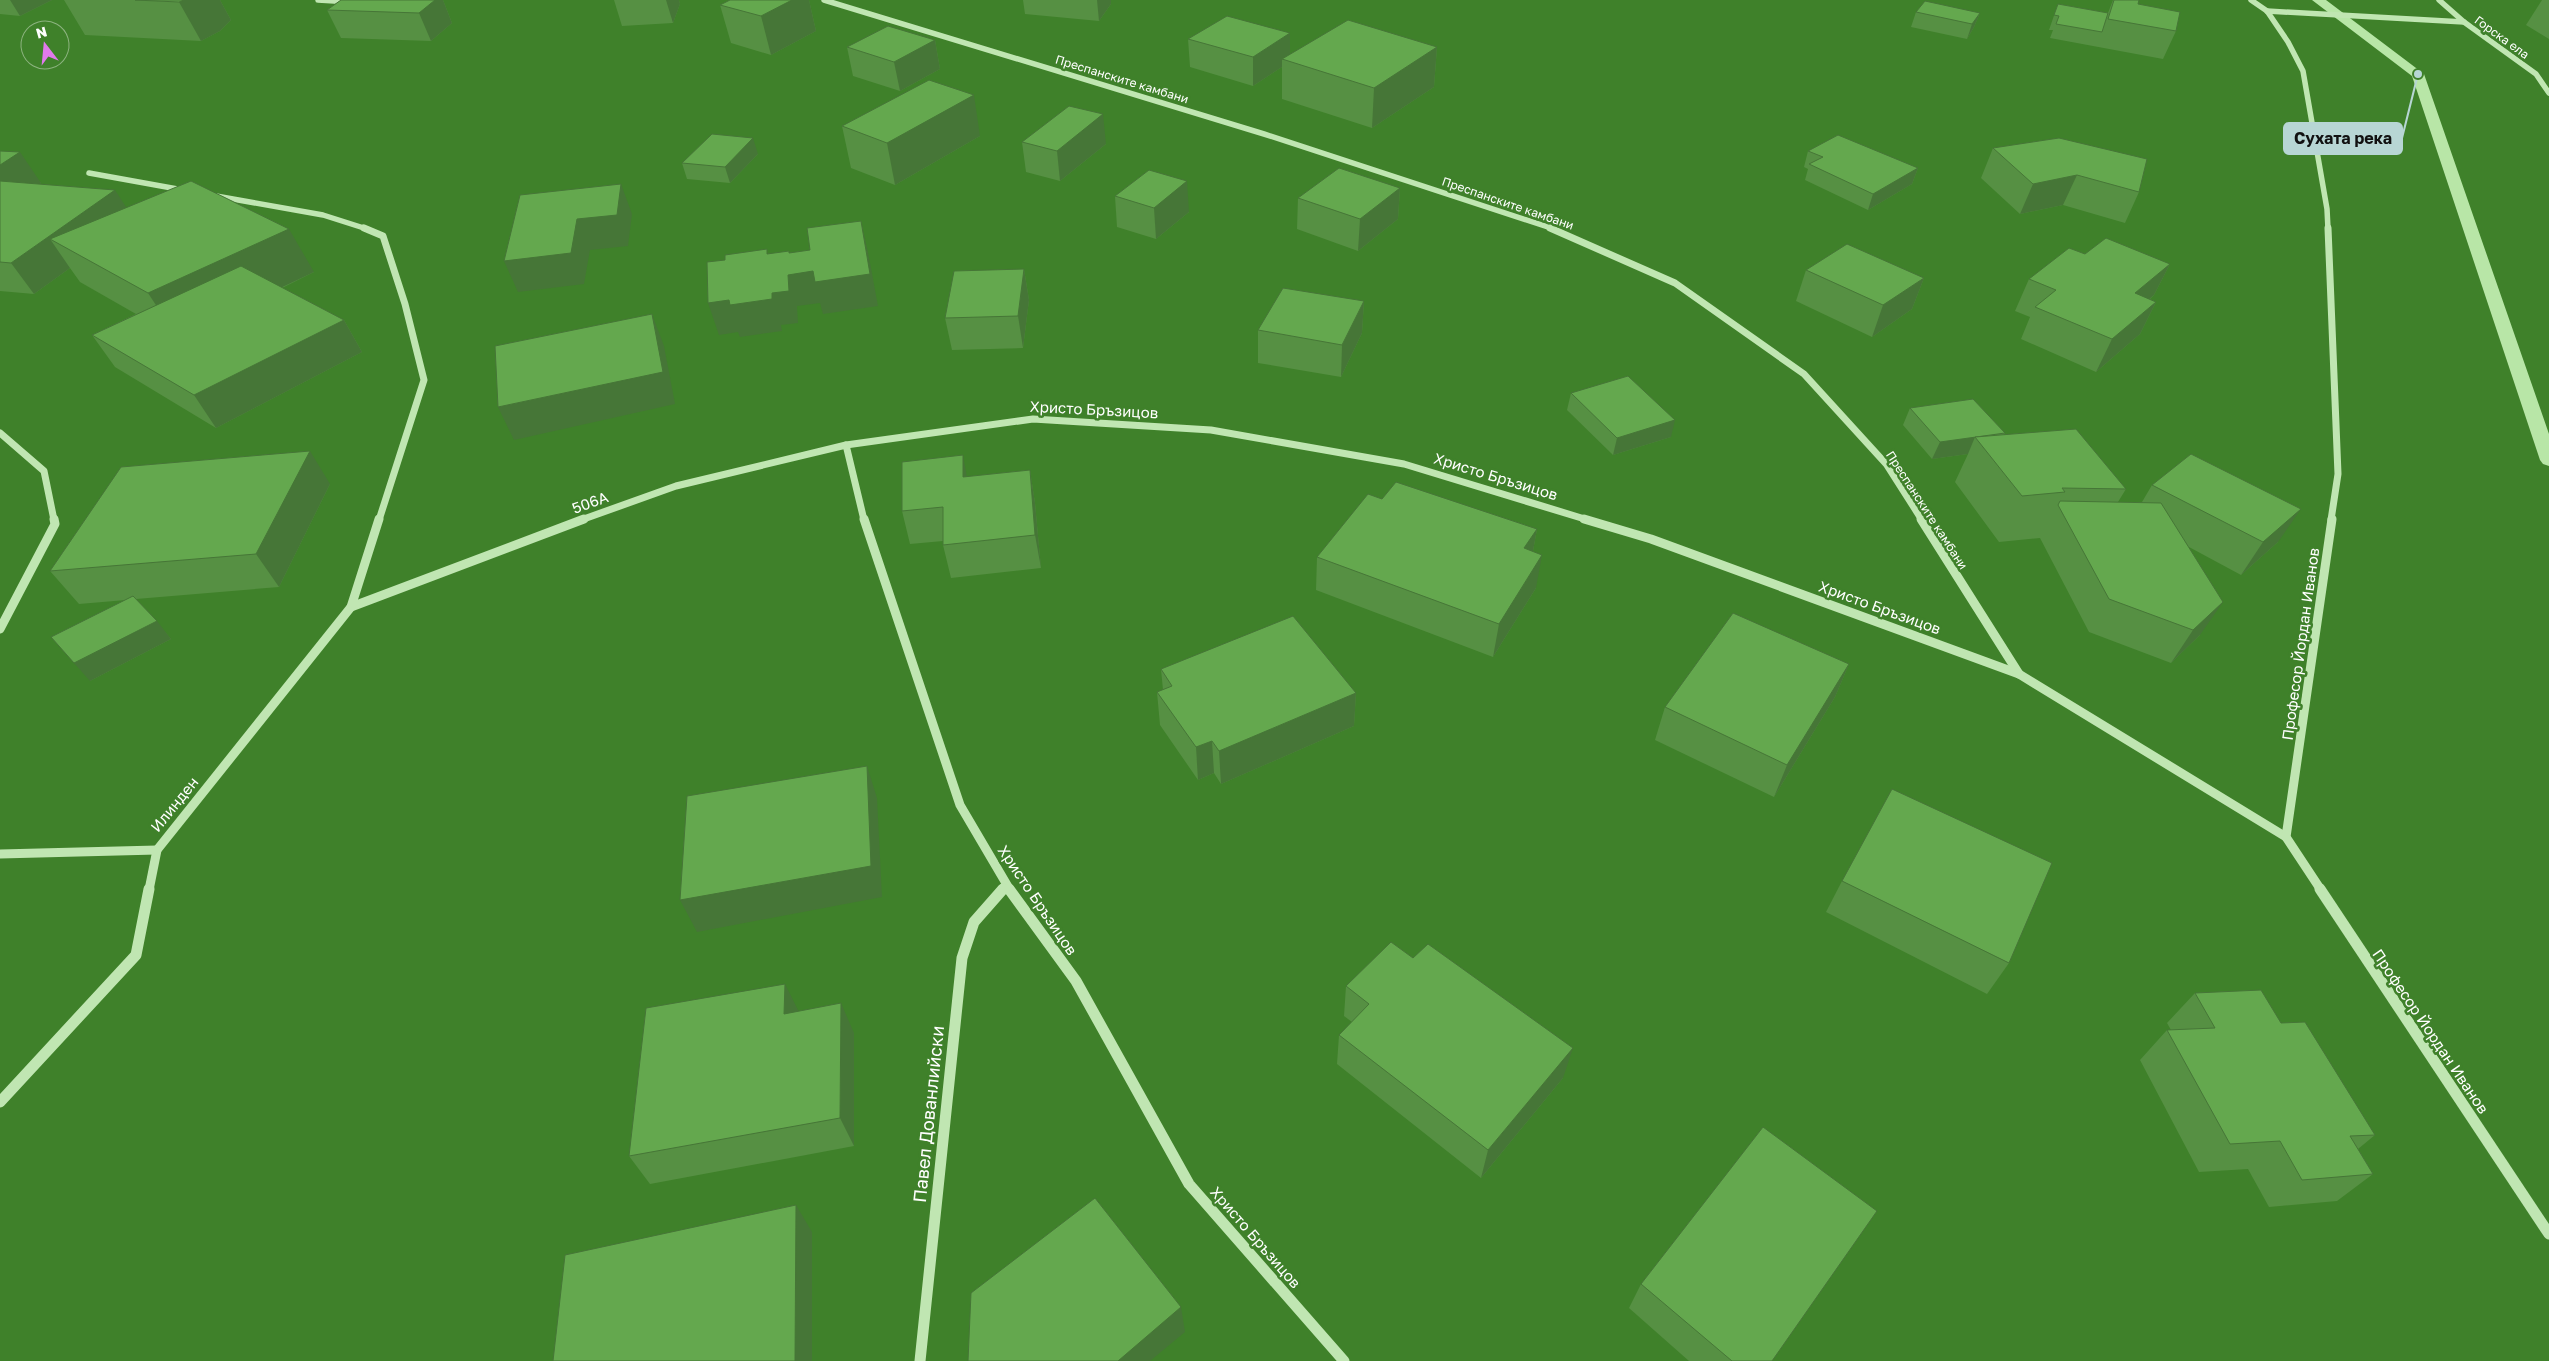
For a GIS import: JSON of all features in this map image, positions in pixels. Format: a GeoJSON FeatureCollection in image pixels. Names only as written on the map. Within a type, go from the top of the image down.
{"type":"FeatureCollection","features":[{"type":"Feature","properties":{"kind":"street"},"geometry":{"type":"LineString","coordinates":[[318,0],[352,2]]}},
{"type":"Feature","properties":{"kind":"street","name":"Преспанските камбани"},"geometry":{"type":"LineString","coordinates":[[824,0],[1264,134],[1544,226],[1676,283],[1804,374],[1887,465],[2019,674]]}},
{"type":"Feature","properties":{"kind":"street","name":"Професор Йордан Иванов"},"geometry":{"type":"LineString","coordinates":[[2251,0],[2267,11],[2288,42],[2303,71],[2327,209],[2338,474],[2286,837],[2549,1234]]}},
{"type":"Feature","properties":{"kind":"street","name":"Горска ела"},"geometry":{"type":"LineString","coordinates":[[2440,0],[2464,22],[2536,74],[2549,93]]}},
{"type":"Feature","properties":{"kind":"street"},"geometry":{"type":"LineString","coordinates":[[2267,11],[2464,22]]}},
{"type":"Feature","properties":{"kind":"street"},"geometry":{"type":"LineString","coordinates":[[89,173],[195,192]]}},
{"type":"Feature","properties":{"kind":"street"},"geometry":{"type":"LineString","coordinates":[[205,194],[340,219],[383,236],[405,304],[424,380],[351,607]]}},
{"type":"Feature","properties":{"kind":"street","name":"Христо Бръзицов"},"geometry":{"type":"LineString","coordinates":[[1344,1361],[1189,1184],[1076,981],[1006,885],[960,805],[867,533],[846,445],[1033,419],[1211,430],[1404,464],[1650,539],[2019,674],[2286,837]]}},
{"type":"Feature","properties":{"kind":"street"},"geometry":{"type":"LineString","coordinates":[[0,433],[44,471],[55,524],[0,629]]}},
{"type":"Feature","properties":{"kind":"street","name":"506А"},"geometry":{"type":"LineString","coordinates":[[351,607],[510,545],[676,486],[846,445]]}},
{"type":"Feature","properties":{"kind":"street","name":"Илинден"},"geometry":{"type":"LineString","coordinates":[[0,1102],[136,955],[157,850],[351,607]]}},
{"type":"Feature","properties":{"kind":"street"},"geometry":{"type":"LineString","coordinates":[[0,854],[157,850]]}},
{"type":"Feature","properties":{"kind":"street","name":"Павел Дованлийски"},"geometry":{"type":"LineString","coordinates":[[920,1361],[962,958],[974,922],[1006,885]]}},
{"type":"Feature","properties":{"kind":"building"},"geometry":{"type":"Polygon","coordinates":[[[135,0],[184,0],[179,2],[135,0]]]}},
{"type":"Feature","properties":{"kind":"building"},"geometry":{"type":"Polygon","coordinates":[[[341,0],[435,0],[419,13],[327,10],[341,0]]]}},
{"type":"Feature","properties":{"kind":"building"},"geometry":{"type":"Polygon","coordinates":[[[730,0],[792,0],[761,16],[720,5],[730,0]]]}},
{"type":"Feature","properties":{"kind":"building"},"geometry":{"type":"Polygon","coordinates":[[[2114,0],[2139,0],[2138,4],[2180,12],[2176,31],[2108,19],[2114,0]]]}},
{"type":"Feature","properties":{"kind":"building"},"geometry":{"type":"Polygon","coordinates":[[[1925,1],[1980,13],[1972,24],[1916,12],[1925,1]]]}},
{"type":"Feature","properties":{"kind":"building"},"geometry":{"type":"Polygon","coordinates":[[[2058,4],[2108,13],[2102,32],[2056,24],[2059,16],[2054,15],[2058,4]]]}},
{"type":"Feature","properties":{"kind":"building"},"geometry":{"type":"Polygon","coordinates":[[[1227,16],[1290,33],[1253,57],[1188,39],[1227,16]]]}},
{"type":"Feature","properties":{"kind":"building"},"geometry":{"type":"Polygon","coordinates":[[[1348,20],[1437,47],[1374,88],[1282,59],[1348,20]]]}},
{"type":"Feature","properties":{"kind":"building"},"geometry":{"type":"Polygon","coordinates":[[[888,26],[935,40],[894,62],[847,47],[888,26]]]}},
{"type":"Feature","properties":{"kind":"building"},"geometry":{"type":"Polygon","coordinates":[[[929,80],[974,95],[887,143],[842,126],[929,80]]]}},
{"type":"Feature","properties":{"kind":"building"},"geometry":{"type":"Polygon","coordinates":[[[1069,106],[1103,114],[1057,151],[1022,142],[1069,106]]]}},
{"type":"Feature","properties":{"kind":"building"},"geometry":{"type":"Polygon","coordinates":[[[712,134],[753,138],[725,167],[682,163],[712,134]]]}},
{"type":"Feature","properties":{"kind":"building"},"geometry":{"type":"Polygon","coordinates":[[[1838,135],[1918,168],[1873,194],[1809,164],[1823,157],[1808,151],[1838,135]]]}},
{"type":"Feature","properties":{"kind":"building"},"geometry":{"type":"Polygon","coordinates":[[[2059,138],[2147,159],[2139,192],[2077,175],[2033,184],[1993,148],[2059,138]]]}},
{"type":"Feature","properties":{"kind":"building"},"geometry":{"type":"Polygon","coordinates":[[[0,151],[20,152],[0,165],[0,151]]]}},
{"type":"Feature","properties":{"kind":"building"},"geometry":{"type":"Polygon","coordinates":[[[1339,168],[1400,188],[1360,219],[1298,198],[1339,168]]]}},
{"type":"Feature","properties":{"kind":"building"},"geometry":{"type":"Polygon","coordinates":[[[1149,170],[1187,181],[1154,208],[1115,196],[1149,170]]]}},
{"type":"Feature","properties":{"kind":"building"},"geometry":{"type":"Polygon","coordinates":[[[0,181],[115,190],[11,263],[0,262],[0,181]]]}},
{"type":"Feature","properties":{"kind":"building"},"geometry":{"type":"Polygon","coordinates":[[[191,181],[289,229],[148,293],[50,239],[191,181]]]}},
{"type":"Feature","properties":{"kind":"building"},"geometry":{"type":"Polygon","coordinates":[[[621,184],[617,215],[577,219],[571,253],[504,261],[520,195],[621,184]]]}},
{"type":"Feature","properties":{"kind":"building"},"geometry":{"type":"Polygon","coordinates":[[[861,221],[870,274],[815,282],[813,271],[788,275],[789,291],[772,293],[772,299],[730,305],[729,300],[708,303],[707,262],[725,260],[725,255],[767,249],[767,254],[810,250],[807,228],[861,221]]]}},
{"type":"Feature","properties":{"kind":"building"},"geometry":{"type":"Polygon","coordinates":[[[2106,238],[2170,264],[2135,293],[2156,302],[2112,339],[2035,307],[2056,290],[2029,279],[2069,248],[2085,254],[2106,238]]]}},
{"type":"Feature","properties":{"kind":"building"},"geometry":{"type":"Polygon","coordinates":[[[1847,244],[1924,278],[1883,305],[1806,270],[1847,244]]]}},
{"type":"Feature","properties":{"kind":"building"},"geometry":{"type":"Polygon","coordinates":[[[241,266],[344,320],[194,395],[92,335],[241,266]]]}},
{"type":"Feature","properties":{"kind":"building"},"geometry":{"type":"Polygon","coordinates":[[[1024,269],[1018,316],[945,318],[954,271],[1024,269]]]}},
{"type":"Feature","properties":{"kind":"building"},"geometry":{"type":"Polygon","coordinates":[[[1283,288],[1364,301],[1342,345],[1258,330],[1283,288]]]}},
{"type":"Feature","properties":{"kind":"building"},"geometry":{"type":"Polygon","coordinates":[[[652,314],[663,372],[498,407],[495,346],[652,314]]]}},
{"type":"Feature","properties":{"kind":"building"},"geometry":{"type":"Polygon","coordinates":[[[1628,376],[1675,420],[1617,438],[1571,393],[1628,376]]]}},
{"type":"Feature","properties":{"kind":"building"},"geometry":{"type":"Polygon","coordinates":[[[1973,399],[2005,433],[1940,442],[1910,408],[1973,399]]]}},
{"type":"Feature","properties":{"kind":"building"},"geometry":{"type":"Polygon","coordinates":[[[2076,429],[2126,489],[2062,488],[2065,492],[2022,496],[1975,437],[2076,429]]]}},
{"type":"Feature","properties":{"kind":"building"},"geometry":{"type":"Polygon","coordinates":[[[310,451],[256,554],[50,571],[121,467],[310,451]]]}},
{"type":"Feature","properties":{"kind":"building"},"geometry":{"type":"Polygon","coordinates":[[[2191,454],[2301,509],[2263,542],[2152,485],[2191,454]]]}},
{"type":"Feature","properties":{"kind":"building"},"geometry":{"type":"Polygon","coordinates":[[[963,455],[963,477],[1030,470],[1035,535],[943,545],[943,507],[902,511],[902,462],[963,455]]]}},
{"type":"Feature","properties":{"kind":"building"},"geometry":{"type":"Polygon","coordinates":[[[1396,482],[1537,529],[1524,548],[1542,555],[1499,624],[1317,557],[1368,494],[1382,499],[1396,482]]]}},
{"type":"Feature","properties":{"kind":"building"},"geometry":{"type":"Polygon","coordinates":[[[2060,501],[2161,503],[2223,602],[2193,630],[2109,599],[2058,505],[2060,501]]]}},
{"type":"Feature","properties":{"kind":"building"},"geometry":{"type":"Polygon","coordinates":[[[133,596],[157,621],[74,663],[51,637],[133,596]]]}},
{"type":"Feature","properties":{"kind":"building"},"geometry":{"type":"Polygon","coordinates":[[[1733,613],[1849,664],[1787,765],[1665,707],[1733,613]]]}},
{"type":"Feature","properties":{"kind":"building"},"geometry":{"type":"Polygon","coordinates":[[[1293,616],[1356,693],[1219,751],[1212,741],[1196,747],[1157,692],[1172,686],[1161,669],[1293,616]]]}},
{"type":"Feature","properties":{"kind":"building"},"geometry":{"type":"Polygon","coordinates":[[[867,766],[871,866],[680,900],[687,796],[867,766]]]}},
{"type":"Feature","properties":{"kind":"building"},"geometry":{"type":"Polygon","coordinates":[[[1892,789],[2052,863],[2009,963],[1842,881],[1892,789]]]}},
{"type":"Feature","properties":{"kind":"building"},"geometry":{"type":"Polygon","coordinates":[[[1391,942],[1413,958],[1428,944],[1573,1048],[1488,1150],[1339,1035],[1369,1004],[1346,986],[1391,942]]]}},
{"type":"Feature","properties":{"kind":"building"},"geometry":{"type":"Polygon","coordinates":[[[785,984],[784,1014],[841,1003],[840,1118],[629,1156],[646,1008],[785,984]]]}},
{"type":"Feature","properties":{"kind":"building"},"geometry":{"type":"Polygon","coordinates":[[[2261,990],[2281,1023],[2305,1022],[2375,1135],[2350,1136],[2373,1174],[2302,1180],[2280,1141],[2230,1144],[2167,1030],[2215,1028],[2195,993],[2261,990]]]}},
{"type":"Feature","properties":{"kind":"building"},"geometry":{"type":"Polygon","coordinates":[[[1763,1127],[1877,1211],[1772,1361],[1732,1361],[1641,1284],[1763,1127]]]}},
{"type":"Feature","properties":{"kind":"building"},"geometry":{"type":"Polygon","coordinates":[[[1095,1198],[1181,1307],[1118,1361],[968,1361],[971,1293],[1095,1198]]]}},
{"type":"Feature","properties":{"kind":"building"},"geometry":{"type":"Polygon","coordinates":[[[796,1205],[795,1361],[553,1361],[565,1255],[796,1205]]]}},
{"type":"Feature","properties":{"kind":"waterway"},"geometry":{"type":"LineString","coordinates":[[2318,0],[2418,74],[2549,460]]}},
{"type":"Feature","properties":{"kind":"place","name":"Сухата река"},"geometry":{"type":"Point","coordinates":[2418,74]}}]}
